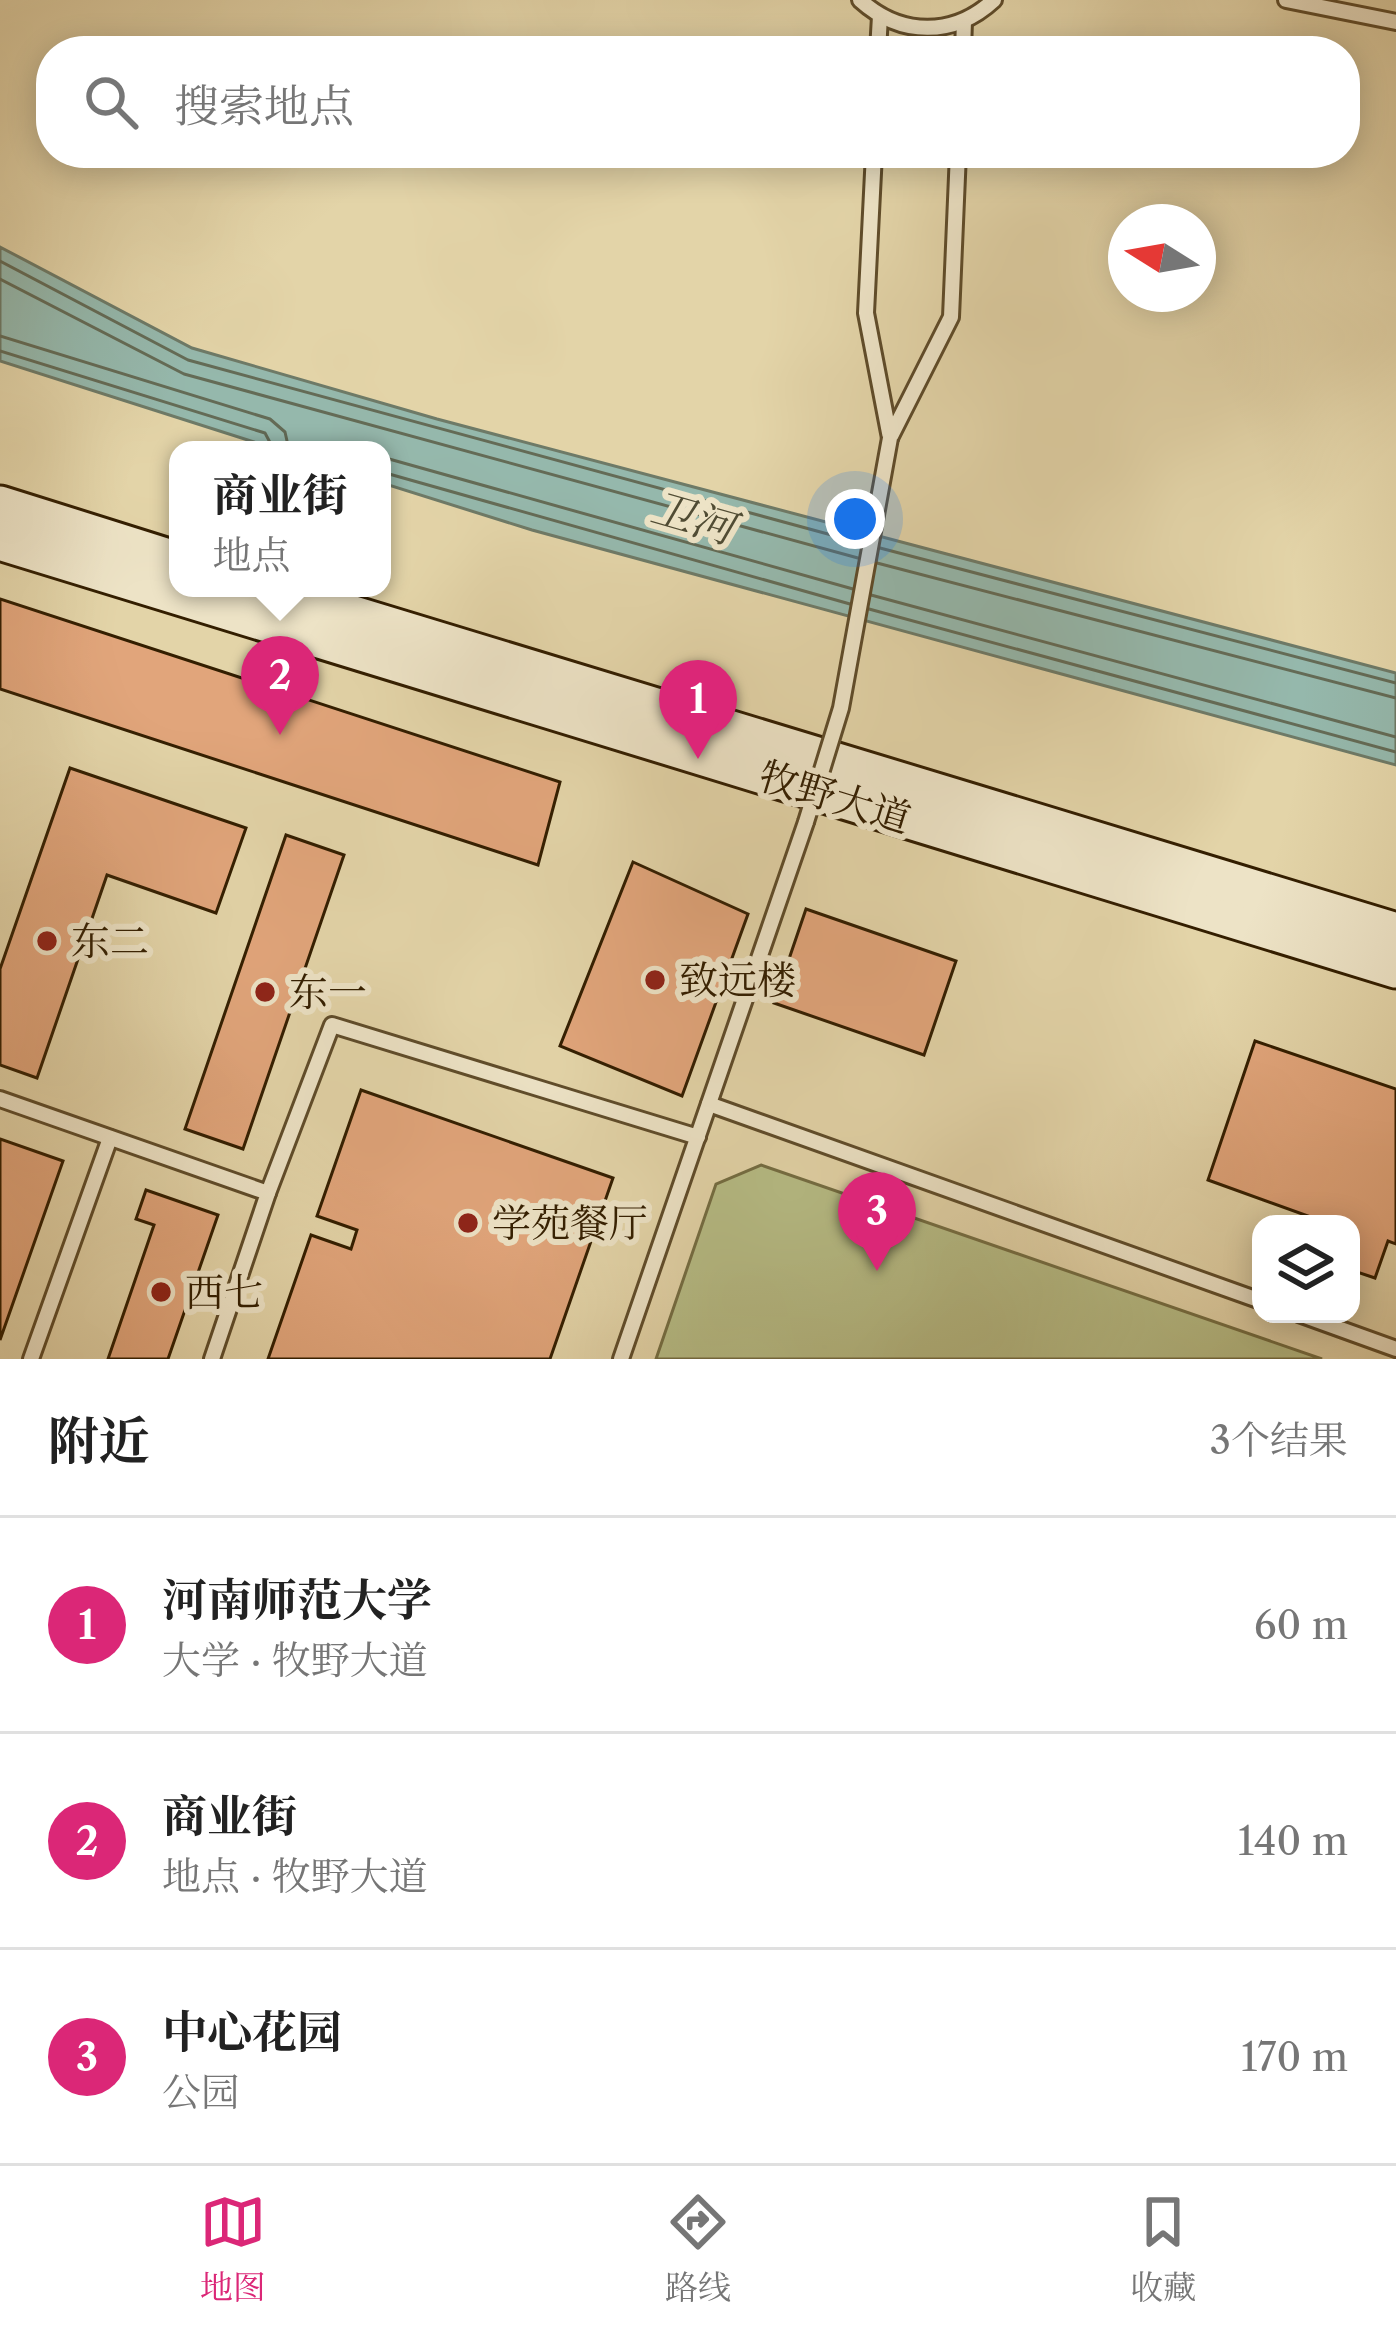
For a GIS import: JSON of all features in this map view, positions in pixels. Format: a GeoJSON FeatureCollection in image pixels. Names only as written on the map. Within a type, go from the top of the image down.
{"type":"FeatureCollection","features":[{"type":"Feature","properties":{"kind":"main road"},"geometry":{"type":"LineString","coordinates":[[0,506],[169,559]]}},
{"type":"Feature","properties":{"kind":"main road","name":"牧野大道"},"geometry":{"type":"LineString","coordinates":[[0,540],[169,592]]}},
{"type":"Feature","properties":{"kind":"main road","name":"牧野大道"},"geometry":{"type":"LineString","coordinates":[[186,597],[1396,968]]}},
{"type":"Feature","properties":{"kind":"main road","name":"牧野大道"},"geometry":{"type":"LineString","coordinates":[[291,597],[1396,933]]}},
{"type":"Feature","properties":{"kind":"lane"},"geometry":{"type":"LineString","coordinates":[[860,0],[880,16],[913,28],[964,21],[994,0]]}},
{"type":"Feature","properties":{"kind":"lane"},"geometry":{"type":"LineString","coordinates":[[1286,0],[1396,22]]}},
{"type":"Feature","properties":{"kind":"lane"},"geometry":{"type":"LineString","coordinates":[[879,36],[880,16]]}},
{"type":"Feature","properties":{"kind":"lane"},"geometry":{"type":"LineString","coordinates":[[964,21],[964,36]]}},
{"type":"Feature","properties":{"kind":"lane"},"geometry":{"type":"LineString","coordinates":[[873,168],[866,314],[890,438]]}},
{"type":"Feature","properties":{"kind":"lane"},"geometry":{"type":"LineString","coordinates":[[621,1359],[842,708],[890,438],[951,317],[957,168]]}},
{"type":"Feature","properties":{"kind":"lane"},"geometry":{"type":"LineString","coordinates":[[212,1359],[332,1025],[698,1137]]}},
{"type":"Feature","properties":{"kind":"lane"},"geometry":{"type":"LineString","coordinates":[[0,1099],[268,1193]]}},
{"type":"Feature","properties":{"kind":"lane"},"geometry":{"type":"LineString","coordinates":[[709,1105],[1252,1297]]}},
{"type":"Feature","properties":{"kind":"lane"},"geometry":{"type":"LineString","coordinates":[[31,1359],[110,1138]]}},
{"type":"Feature","properties":{"kind":"lane"},"geometry":{"type":"LineString","coordinates":[[1325,1323],[1396,1348]]}},
{"type":"Feature","properties":{"kind":"green space"},"geometry":{"type":"Polygon","coordinates":[[[761,1165],[1322,1359],[656,1359],[716,1184],[761,1165]]]}},
{"type":"Feature","properties":{"kind":"water","name":"卫河"},"geometry":{"type":"Polygon","coordinates":[[[0,247],[192,348],[437,419],[1396,673],[1396,765],[532,530],[391,486],[391,441],[251,441],[0,361],[0,247]]]}},
{"type":"Feature","properties":{"kind":"building"},"geometry":{"type":"Polygon","coordinates":[[[0,599],[560,782],[538,865],[0,689],[0,599]]]}},
{"type":"Feature","properties":{"kind":"building","name":"东二"},"geometry":{"type":"Polygon","coordinates":[[[70,768],[246,828],[216,913],[107,875],[37,1078],[0,1065],[0,969],[70,768]]]}},
{"type":"Feature","properties":{"kind":"building","name":"东一"},"geometry":{"type":"Polygon","coordinates":[[[286,835],[344,855],[243,1149],[185,1129],[286,835]]]}},
{"type":"Feature","properties":{"kind":"building","name":"致远楼"},"geometry":{"type":"Polygon","coordinates":[[[633,862],[748,914],[682,1096],[560,1046],[633,862]]]}},
{"type":"Feature","properties":{"kind":"building"},"geometry":{"type":"Polygon","coordinates":[[[806,909],[956,961],[924,1055],[774,1003],[806,909]]]}},
{"type":"Feature","properties":{"kind":"building"},"geometry":{"type":"Polygon","coordinates":[[[1255,1041],[1396,1089],[1396,1244],[1388,1241],[1375,1278],[1360,1273],[1360,1215],[1305,1215],[1208,1180],[1255,1041]]]}},
{"type":"Feature","properties":{"kind":"building","name":"学苑餐厅"},"geometry":{"type":"Polygon","coordinates":[[[361,1090],[613,1178],[550,1359],[268,1359],[311,1235],[351,1249],[357,1230],[317,1216],[361,1090]]]}},
{"type":"Feature","properties":{"kind":"building"},"geometry":{"type":"Polygon","coordinates":[[[0,1139],[63,1161],[0,1340],[0,1139]]]}},
{"type":"Feature","properties":{"kind":"building","name":"西七"},"geometry":{"type":"Polygon","coordinates":[[[146,1190],[218,1215],[168,1359],[108,1359],[154,1225],[136,1219],[146,1190]]]}},
{"type":"Feature","properties":{"kind":"place","name":"商业街"},"geometry":{"type":"Point","coordinates":[280,735]}},
{"type":"Feature","properties":{"kind":"place","name":"河南师范大学"},"geometry":{"type":"Point","coordinates":[698,759]}},
{"type":"Feature","properties":{"kind":"place","name":"东二"},"geometry":{"type":"Point","coordinates":[47,941]}},
{"type":"Feature","properties":{"kind":"place","name":"致远楼"},"geometry":{"type":"Point","coordinates":[655,980]}},
{"type":"Feature","properties":{"kind":"place","name":"东一"},"geometry":{"type":"Point","coordinates":[265,992]}},
{"type":"Feature","properties":{"kind":"place","name":"学苑餐厅"},"geometry":{"type":"Point","coordinates":[468,1223]}},
{"type":"Feature","properties":{"kind":"place","name":"中心花园"},"geometry":{"type":"Point","coordinates":[877,1271]}},
{"type":"Feature","properties":{"kind":"place","name":"西七"},"geometry":{"type":"Point","coordinates":[161,1292]}}]}
